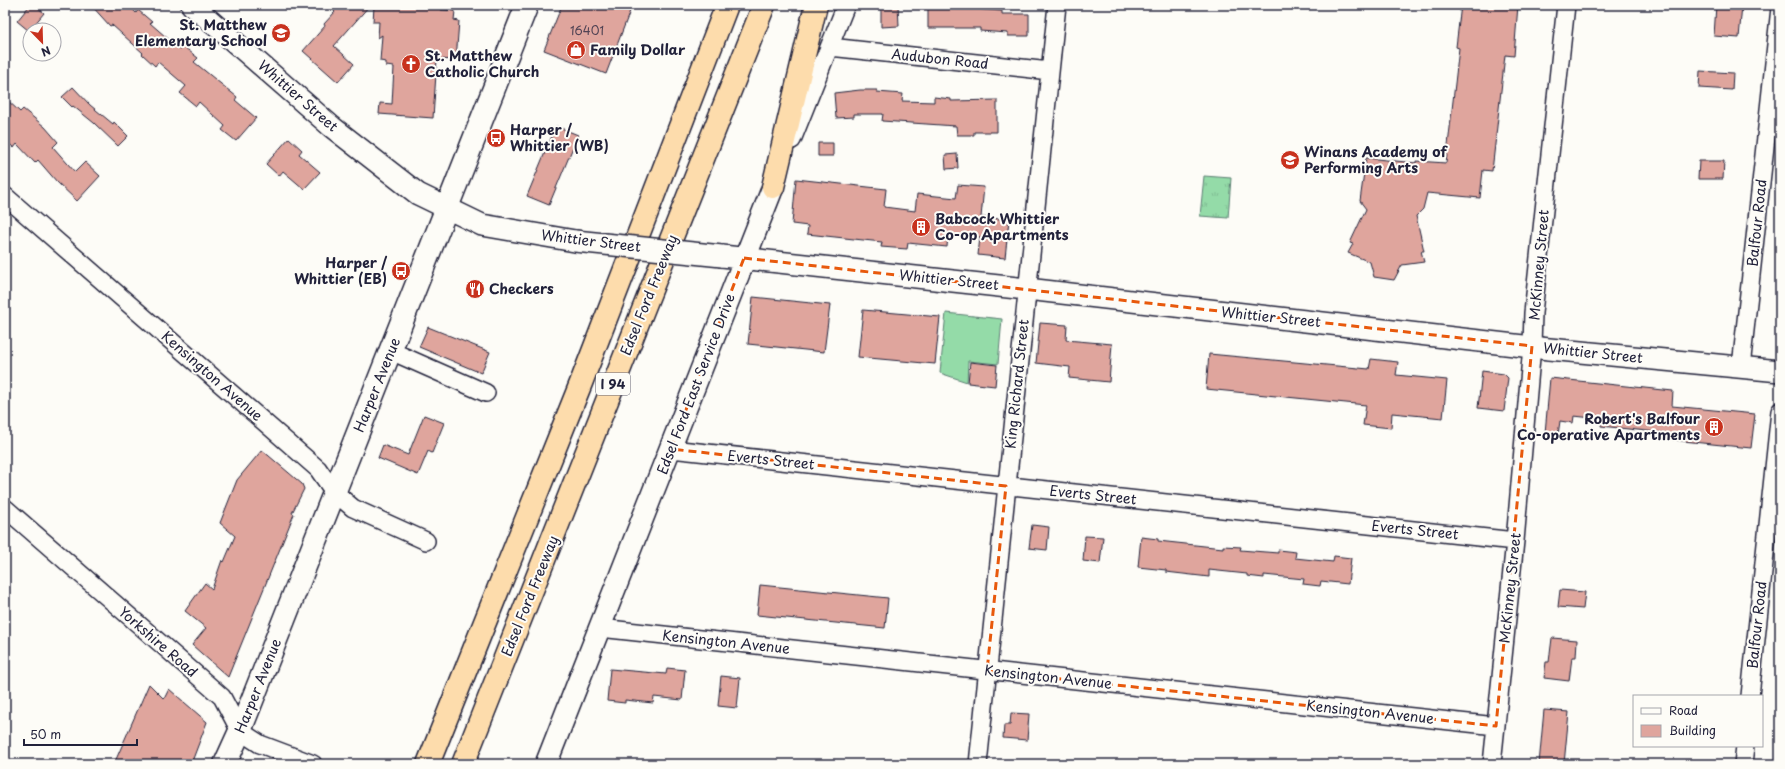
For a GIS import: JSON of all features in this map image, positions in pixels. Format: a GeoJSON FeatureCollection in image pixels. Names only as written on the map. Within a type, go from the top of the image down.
{"type":"FeatureCollection","features":[{"type":"Feature","properties":{"kind":"highway","name":"I 94"},"geometry":{"type":"LineString","coordinates":[[428,764],[578,390],[727,5]]}},
{"type":"Feature","properties":{"kind":"highway","name":"Edsel Ford Freeway"},"geometry":{"type":"LineString","coordinates":[[463,764],[764,5]]}},
{"type":"Feature","properties":{"kind":"highway"},"geometry":{"type":"LineString","coordinates":[[773,187],[816,5]]}},
{"type":"Feature","properties":{"kind":"main road","name":"Harper Avenue"},"geometry":{"type":"LineString","coordinates":[[225,764],[240,731],[528,5]]}},
{"type":"Feature","properties":{"kind":"street","name":"Whittier Street"},"geometry":{"type":"LineString","coordinates":[[192,5],[332,127],[418,194],[482,225],[575,241],[1027,289],[1532,346],[1780,371]]}},
{"type":"Feature","properties":{"kind":"street","name":"Edsel Ford East Service Drive"},"geometry":{"type":"LineString","coordinates":[[546,764],[671,449],[744,258],[846,5]]}},
{"type":"Feature","properties":{"kind":"street","name":"King Richard Street"},"geometry":{"type":"LineString","coordinates":[[978,764],[1057,5]]}},
{"type":"Feature","properties":{"kind":"street","name":"McKinney Street"},"geometry":{"type":"LineString","coordinates":[[1492,764],[1515,541],[1532,346],[1533,313],[1566,5]]}},
{"type":"Feature","properties":{"kind":"street","name":"Balfour Road"},"geometry":{"type":"LineString","coordinates":[[1741,367],[1780,8]]}},
{"type":"Feature","properties":{"kind":"street","name":"Audubon Road"},"geometry":{"type":"LineString","coordinates":[[830,47],[1050,71]]}},
{"type":"Feature","properties":{"kind":"street","name":"Kensington Avenue"},"geometry":{"type":"LineString","coordinates":[[5,196],[318,468],[334,492],[353,508],[426,541]]}},
{"type":"Feature","properties":{"kind":"street"},"geometry":{"type":"LineString","coordinates":[[391,351],[486,393]]}},
{"type":"Feature","properties":{"kind":"street","name":"Balfour Road"},"geometry":{"type":"LineString","coordinates":[[1750,695],[1780,411]]}},
{"type":"Feature","properties":{"kind":"street","name":"Everts Street"},"geometry":{"type":"LineString","coordinates":[[671,449],[1515,541]]}},
{"type":"Feature","properties":{"kind":"street","name":"Yorkshire Road"},"geometry":{"type":"LineString","coordinates":[[5,508],[222,697],[240,731],[260,744],[314,764]]}},
{"type":"Feature","properties":{"kind":"street","name":"Kensington Avenue"},"geometry":{"type":"LineString","coordinates":[[600,628],[1496,726]]}},
{"type":"Feature","properties":{"kind":"street"},"geometry":{"type":"LineString","coordinates":[[1743,764],[1745,747]]}},
{"type":"Feature","properties":{"kind":"highlighted area"},"geometry":{"type":"Polygon","coordinates":[[[744,258],[1532,346],[1496,726],[987,671],[1006,486],[671,449],[744,258]]]}},
{"type":"Feature","properties":{"kind":"green space"},"geometry":{"type":"Polygon","coordinates":[[[1204,176],[1231,178],[1228,218],[1200,216],[1204,176]]]}},
{"type":"Feature","properties":{"kind":"green space"},"geometry":{"type":"Polygon","coordinates":[[[946,313],[1002,319],[998,364],[968,361],[967,382],[940,373],[946,313]]]}},
{"type":"Feature","properties":{"kind":"building"},"geometry":{"type":"Polygon","coordinates":[[[30,5],[35,5],[44,13],[36,22],[22,22],[22,25],[17,21],[30,5]]]}},
{"type":"Feature","properties":{"kind":"building"},"geometry":{"type":"Polygon","coordinates":[[[91,5],[129,5],[136,13],[138,10],[152,22],[150,23],[181,50],[184,47],[198,58],[194,62],[237,97],[235,100],[256,118],[236,141],[222,130],[225,126],[199,102],[196,106],[180,93],[186,86],[158,62],[155,66],[112,25],[110,26],[91,5]]]}},
{"type":"Feature","properties":{"kind":"building"},"geometry":{"type":"Polygon","coordinates":[[[328,5],[370,5],[334,46],[354,64],[338,82],[303,51],[335,12],[328,5]]]}},
{"type":"Feature","properties":{"kind":"building","name":"St. Matthew Catholic Church"},"geometry":{"type":"Polygon","coordinates":[[[391,5],[441,5],[441,10],[455,11],[454,20],[459,21],[456,60],[437,59],[433,118],[379,114],[380,103],[392,104],[394,67],[386,66],[386,62],[380,61],[382,35],[378,38],[379,22],[373,22],[374,6],[391,7],[391,5]]]}},
{"type":"Feature","properties":{"kind":"building"},"geometry":{"type":"Polygon","coordinates":[[[562,5],[614,5],[630,11],[606,74],[544,50],[562,5]]]}},
{"type":"Feature","properties":{"kind":"building"},"geometry":{"type":"Polygon","coordinates":[[[881,5],[898,5],[899,26],[881,27],[881,5]]]}},
{"type":"Feature","properties":{"kind":"building"},"geometry":{"type":"Polygon","coordinates":[[[928,5],[973,5],[973,9],[1002,11],[1002,14],[1029,14],[1029,36],[1008,36],[1008,33],[980,31],[980,28],[928,28],[928,5]]]}},
{"type":"Feature","properties":{"kind":"building"},"geometry":{"type":"Polygon","coordinates":[[[1461,5],[1518,5],[1514,56],[1505,55],[1492,171],[1483,170],[1480,198],[1427,193],[1423,209],[1416,216],[1424,251],[1421,251],[1424,262],[1402,265],[1394,280],[1374,277],[1370,262],[1348,253],[1353,244],[1350,243],[1366,209],[1360,201],[1366,158],[1416,163],[1416,161],[1446,163],[1459,48],[1456,47],[1461,5]]]}},
{"type":"Feature","properties":{"kind":"building"},"geometry":{"type":"Polygon","coordinates":[[[1716,5],[1742,5],[1739,38],[1714,36],[1716,5]]]}},
{"type":"Feature","properties":{"kind":"building"},"geometry":{"type":"Polygon","coordinates":[[[1700,71],[1733,73],[1732,90],[1699,88],[1700,71]]]}},
{"type":"Feature","properties":{"kind":"building"},"geometry":{"type":"Polygon","coordinates":[[[73,87],[90,105],[113,124],[114,122],[128,136],[118,146],[94,123],[73,106],[72,107],[62,97],[73,87]]]}},
{"type":"Feature","properties":{"kind":"building"},"geometry":{"type":"Polygon","coordinates":[[[877,90],[877,92],[903,94],[902,101],[934,102],[934,97],[951,99],[951,101],[997,100],[997,132],[974,132],[974,135],[957,135],[956,126],[882,121],[883,114],[854,114],[854,117],[836,118],[834,93],[877,90]]]}},
{"type":"Feature","properties":{"kind":"building"},"geometry":{"type":"Polygon","coordinates":[[[5,98],[20,112],[23,109],[45,127],[58,142],[53,147],[75,172],[85,162],[100,176],[77,201],[57,182],[38,160],[35,163],[17,144],[14,148],[5,140],[5,98]]]}},
{"type":"Feature","properties":{"kind":"building"},"geometry":{"type":"Polygon","coordinates":[[[556,126],[578,135],[549,205],[527,196],[556,126]]]}},
{"type":"Feature","properties":{"kind":"building"},"geometry":{"type":"Polygon","coordinates":[[[289,138],[302,150],[299,154],[320,172],[304,189],[283,171],[279,176],[266,164],[289,138]]]}},
{"type":"Feature","properties":{"kind":"building"},"geometry":{"type":"Polygon","coordinates":[[[818,143],[833,143],[833,156],[818,156],[818,143]]]}},
{"type":"Feature","properties":{"kind":"building"},"geometry":{"type":"Polygon","coordinates":[[[957,154],[958,168],[946,169],[945,155],[957,154]]]}},
{"type":"Feature","properties":{"kind":"building"},"geometry":{"type":"Polygon","coordinates":[[[1699,161],[1724,161],[1723,179],[1698,179],[1699,161]]]}},
{"type":"Feature","properties":{"kind":"building"},"geometry":{"type":"Polygon","coordinates":[[[796,179],[886,189],[884,207],[915,211],[917,194],[956,198],[958,185],[984,187],[981,217],[1009,220],[1005,258],[978,255],[980,237],[948,234],[947,247],[908,243],[907,249],[881,247],[882,242],[807,234],[808,226],[792,224],[796,179]]]}},
{"type":"Feature","properties":{"kind":"building"},"geometry":{"type":"Polygon","coordinates":[[[753,297],[830,305],[824,352],[748,344],[753,297]]]}},
{"type":"Feature","properties":{"kind":"building"},"geometry":{"type":"Polygon","coordinates":[[[863,310],[940,317],[935,364],[858,357],[863,310]]]}},
{"type":"Feature","properties":{"kind":"building"},"geometry":{"type":"Polygon","coordinates":[[[1040,323],[1067,325],[1066,340],[1112,344],[1109,382],[1069,378],[1070,367],[1036,363],[1040,323]]]}},
{"type":"Feature","properties":{"kind":"building"},"geometry":{"type":"Polygon","coordinates":[[[428,327],[490,352],[481,373],[419,347],[428,327]]]}},
{"type":"Feature","properties":{"kind":"building"},"geometry":{"type":"Polygon","coordinates":[[[1209,354],[1369,369],[1371,359],[1398,362],[1396,375],[1447,380],[1443,418],[1392,413],[1391,428],[1363,425],[1366,405],[1206,389],[1209,354]]]}},
{"type":"Feature","properties":{"kind":"building"},"geometry":{"type":"Polygon","coordinates":[[[970,362],[997,365],[995,386],[968,383],[970,362]]]}},
{"type":"Feature","properties":{"kind":"building"},"geometry":{"type":"Polygon","coordinates":[[[1482,371],[1504,374],[1508,378],[1504,411],[1478,408],[1482,371]]]}},
{"type":"Feature","properties":{"kind":"building"},"geometry":{"type":"Polygon","coordinates":[[[1550,378],[1673,391],[1672,406],[1755,414],[1751,448],[1673,440],[1674,434],[1601,426],[1602,419],[1574,416],[1573,423],[1560,421],[1558,435],[1545,433],[1550,378]]]}},
{"type":"Feature","properties":{"kind":"building"},"geometry":{"type":"Polygon","coordinates":[[[424,415],[444,423],[432,453],[428,451],[418,475],[378,458],[383,445],[408,455],[424,415]]]}},
{"type":"Feature","properties":{"kind":"building"},"geometry":{"type":"Polygon","coordinates":[[[262,450],[302,484],[304,489],[292,513],[294,514],[228,677],[192,645],[206,628],[185,611],[205,583],[212,589],[222,560],[224,562],[235,536],[220,523],[237,480],[262,450]]]}},
{"type":"Feature","properties":{"kind":"building"},"geometry":{"type":"Polygon","coordinates":[[[1032,525],[1049,527],[1047,550],[1029,548],[1032,525]]]}},
{"type":"Feature","properties":{"kind":"building"},"geometry":{"type":"Polygon","coordinates":[[[1085,536],[1103,537],[1100,563],[1083,561],[1085,536]]]}},
{"type":"Feature","properties":{"kind":"building"},"geometry":{"type":"Polygon","coordinates":[[[1141,537],[1158,539],[1158,541],[1223,548],[1223,546],[1241,547],[1240,550],[1278,553],[1278,550],[1296,552],[1295,558],[1333,562],[1334,556],[1351,558],[1348,584],[1321,581],[1320,586],[1303,584],[1304,579],[1264,575],[1264,578],[1247,576],[1247,574],[1209,570],[1209,577],[1138,567],[1141,537]]]}},
{"type":"Feature","properties":{"kind":"building"},"geometry":{"type":"Polygon","coordinates":[[[760,585],[888,598],[885,628],[757,615],[760,585]]]}},
{"type":"Feature","properties":{"kind":"building"},"geometry":{"type":"Polygon","coordinates":[[[1560,590],[1585,592],[1583,609],[1558,607],[1560,590]]]}},
{"type":"Feature","properties":{"kind":"building"},"geometry":{"type":"Polygon","coordinates":[[[1552,638],[1577,640],[1576,657],[1572,657],[1569,681],[1544,678],[1546,662],[1549,662],[1552,638]]]}},
{"type":"Feature","properties":{"kind":"building"},"geometry":{"type":"Polygon","coordinates":[[[667,668],[685,670],[682,700],[654,697],[653,703],[625,700],[625,703],[607,701],[610,669],[666,674],[667,668]]]}},
{"type":"Feature","properties":{"kind":"building"},"geometry":{"type":"Polygon","coordinates":[[[721,676],[740,678],[737,708],[718,706],[721,676]]]}},
{"type":"Feature","properties":{"kind":"building"},"geometry":{"type":"Polygon","coordinates":[[[149,684],[164,699],[169,689],[207,722],[191,764],[114,764],[149,684]]]}},
{"type":"Feature","properties":{"kind":"building"},"geometry":{"type":"Polygon","coordinates":[[[1544,710],[1569,712],[1564,764],[1539,764],[1544,710]]]}},
{"type":"Feature","properties":{"kind":"building"},"geometry":{"type":"Polygon","coordinates":[[[1011,713],[1029,714],[1027,740],[1003,738],[1004,725],[1010,725],[1011,713]]]}},
{"type":"Feature","properties":{"kind":"place","name":"St. Matthew Elementary School"},"geometry":{"type":"Point","coordinates":[281,33]}},
{"type":"Feature","properties":{"kind":"place","name":"Family Dollar"},"geometry":{"type":"Point","coordinates":[576,50]}},
{"type":"Feature","properties":{"kind":"place","name":"St. Matthew Catholic Church"},"geometry":{"type":"Point","coordinates":[411,64]}},
{"type":"Feature","properties":{"kind":"place","name":"Harper / Whittier (WB)"},"geometry":{"type":"Point","coordinates":[496,138]}},
{"type":"Feature","properties":{"kind":"place","name":"Winans Academy of Performing Arts"},"geometry":{"type":"Point","coordinates":[1290,160]}},
{"type":"Feature","properties":{"kind":"place","name":"Babcock Whittier Co-op Apartments"},"geometry":{"type":"Point","coordinates":[921,227]}},
{"type":"Feature","properties":{"kind":"place","name":"Harper / Whittier (EB)"},"geometry":{"type":"Point","coordinates":[401,271]}},
{"type":"Feature","properties":{"kind":"place","name":"Checkers"},"geometry":{"type":"Point","coordinates":[475,289]}},
{"type":"Feature","properties":{"kind":"place","name":"Robert's Balfour Co-operative Apartments"},"geometry":{"type":"Point","coordinates":[1714,427]}}]}
